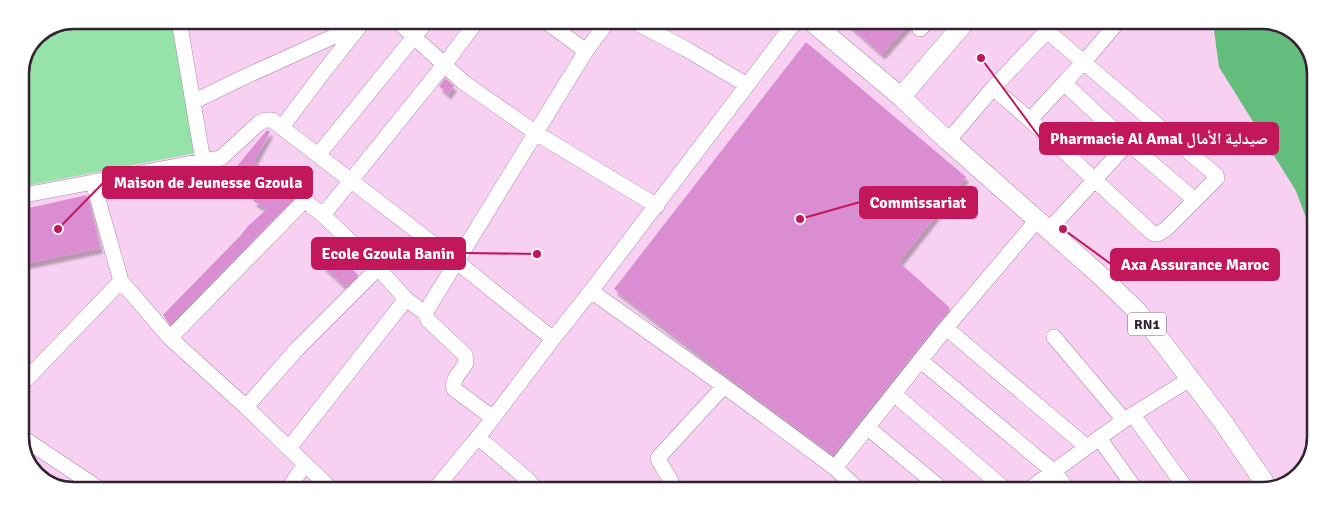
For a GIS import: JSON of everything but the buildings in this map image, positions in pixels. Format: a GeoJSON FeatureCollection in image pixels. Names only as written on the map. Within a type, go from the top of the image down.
{"type":"FeatureCollection","features":[{"type":"Feature","properties":{"kind":"main road","name":"RN1"},"geometry":{"type":"LineString","coordinates":[[820,29],[901,97],[1103,278],[1137,311],[1163,342],[1223,422],[1264,482]]}},
{"type":"Feature","properties":{"kind":"main road"},"geometry":{"type":"LineString","coordinates":[[901,97],[959,29]]}},
{"type":"Feature","properties":{"kind":"street"},"geometry":{"type":"LineString","coordinates":[[181,29],[203,161]]}},
{"type":"Feature","properties":{"kind":"street"},"geometry":{"type":"LineString","coordinates":[[193,102],[348,29]]}},
{"type":"Feature","properties":{"kind":"street"},"geometry":{"type":"LineString","coordinates":[[282,127],[357,29]]}},
{"type":"Feature","properties":{"kind":"street"},"geometry":{"type":"LineString","coordinates":[[407,29],[463,82],[536,133],[656,206]]}},
{"type":"Feature","properties":{"kind":"street"},"geometry":{"type":"LineString","coordinates":[[318,155],[421,29]]}},
{"type":"Feature","properties":{"kind":"street"},"geometry":{"type":"LineString","coordinates":[[323,215],[471,29]]}},
{"type":"Feature","properties":{"kind":"street"},"geometry":{"type":"LineString","coordinates":[[555,29],[586,51]]}},
{"type":"Feature","properties":{"kind":"street"},"geometry":{"type":"LineString","coordinates":[[425,313],[586,51],[602,29]]}},
{"type":"Feature","properties":{"kind":"street"},"geometry":{"type":"LineString","coordinates":[[648,29],[686,49],[747,86]]}},
{"type":"Feature","properties":{"kind":"street"},"geometry":{"type":"LineString","coordinates":[[441,482],[591,291],[790,29]]}},
{"type":"Feature","properties":{"kind":"street"},"geometry":{"type":"LineString","coordinates":[[948,141],[993,88],[1049,29]]}},
{"type":"Feature","properties":{"kind":"street"},"geometry":{"type":"LineString","coordinates":[[993,88],[1154,234],[1158,234],[1166,229],[1217,178],[1216,173],[1084,62],[1053,29]]}},
{"type":"Feature","properties":{"kind":"street"},"geometry":{"type":"LineString","coordinates":[[1030,120],[1112,29]]}},
{"type":"Feature","properties":{"kind":"street"},"geometry":{"type":"LineString","coordinates":[[1064,83],[1128,143],[1195,200]]}},
{"type":"Feature","properties":{"kind":"street"},"geometry":{"type":"LineString","coordinates":[[29,194],[222,158],[259,123],[272,120],[457,262],[553,339]]}},
{"type":"Feature","properties":{"kind":"street"},"geometry":{"type":"LineString","coordinates":[[835,468],[946,328],[1043,225],[1094,180],[1128,143]]}},
{"type":"Feature","properties":{"kind":"street"},"geometry":{"type":"LineString","coordinates":[[93,182],[121,281],[170,338],[246,407],[324,482]]}},
{"type":"Feature","properties":{"kind":"street"},"geometry":{"type":"LineString","coordinates":[[170,338],[302,204],[307,203],[323,215],[406,298],[425,313],[428,320],[466,357],[465,366],[453,383],[454,390],[493,418]]}},
{"type":"Feature","properties":{"kind":"street"},"geometry":{"type":"LineString","coordinates":[[246,407],[297,349],[378,268]]}},
{"type":"Feature","properties":{"kind":"street"},"geometry":{"type":"LineString","coordinates":[[29,377],[121,281]]}},
{"type":"Feature","properties":{"kind":"street"},"geometry":{"type":"LineString","coordinates":[[591,291],[724,386],[835,468],[850,482]]}},
{"type":"Feature","properties":{"kind":"street"},"geometry":{"type":"LineString","coordinates":[[289,448],[406,298]]}},
{"type":"Feature","properties":{"kind":"street"},"geometry":{"type":"LineString","coordinates":[[946,328],[1093,442],[1129,482]]}},
{"type":"Feature","properties":{"kind":"street"},"geometry":{"type":"LineString","coordinates":[[1054,337],[1128,417],[1181,482]]}},
{"type":"Feature","properties":{"kind":"street"},"geometry":{"type":"LineString","coordinates":[[920,360],[1053,471],[1062,482]]}},
{"type":"Feature","properties":{"kind":"street"},"geometry":{"type":"LineString","coordinates":[[1039,482],[1128,417],[1190,379]]}},
{"type":"Feature","properties":{"kind":"street"},"geometry":{"type":"LineString","coordinates":[[672,482],[658,458],[724,386]]}},
{"type":"Feature","properties":{"kind":"street"},"geometry":{"type":"LineString","coordinates":[[894,394],[997,482]]}},
{"type":"Feature","properties":{"kind":"street"},"geometry":{"type":"LineString","coordinates":[[867,427],[933,482]]}},
{"type":"Feature","properties":{"kind":"street"},"geometry":{"type":"LineString","coordinates":[[478,437],[530,482]]}},
{"type":"Feature","properties":{"kind":"street"},"geometry":{"type":"LineString","coordinates":[[29,442],[89,482]]}},
{"type":"Feature","properties":{"kind":"street"},"geometry":{"type":"LineString","coordinates":[[293,482],[305,464]]}},
{"type":"Feature","properties":{"kind":"green space"},"geometry":{"type":"Polygon","coordinates":[[[175,29],[200,152],[29,185],[29,74],[32,57],[36,49],[49,36],[65,30],[175,29]]]}},
{"type":"Feature","properties":{"kind":"green space"},"geometry":{"type":"Polygon","coordinates":[[[1214,29],[1262,29],[1276,31],[1290,38],[1301,51],[1307,71],[1307,221],[1296,191],[1219,67],[1214,29]]]}},
{"type":"Feature","properties":{"kind":"place","name":"Pharmacie Al Amal صيدلية الأمال"},"geometry":{"type":"Point","coordinates":[981,58]}},
{"type":"Feature","properties":{"kind":"place","name":"Commissariat"},"geometry":{"type":"Point","coordinates":[800,219]}},
{"type":"Feature","properties":{"kind":"place","name":"Maison de Jeunesse Gzoula"},"geometry":{"type":"Point","coordinates":[58,229]}},
{"type":"Feature","properties":{"kind":"place","name":"Axa Assurance Maroc"},"geometry":{"type":"Point","coordinates":[1063,229]}},
{"type":"Feature","properties":{"kind":"place","name":"Ecole Gzoula Banin"},"geometry":{"type":"Point","coordinates":[537,254]}}]}
